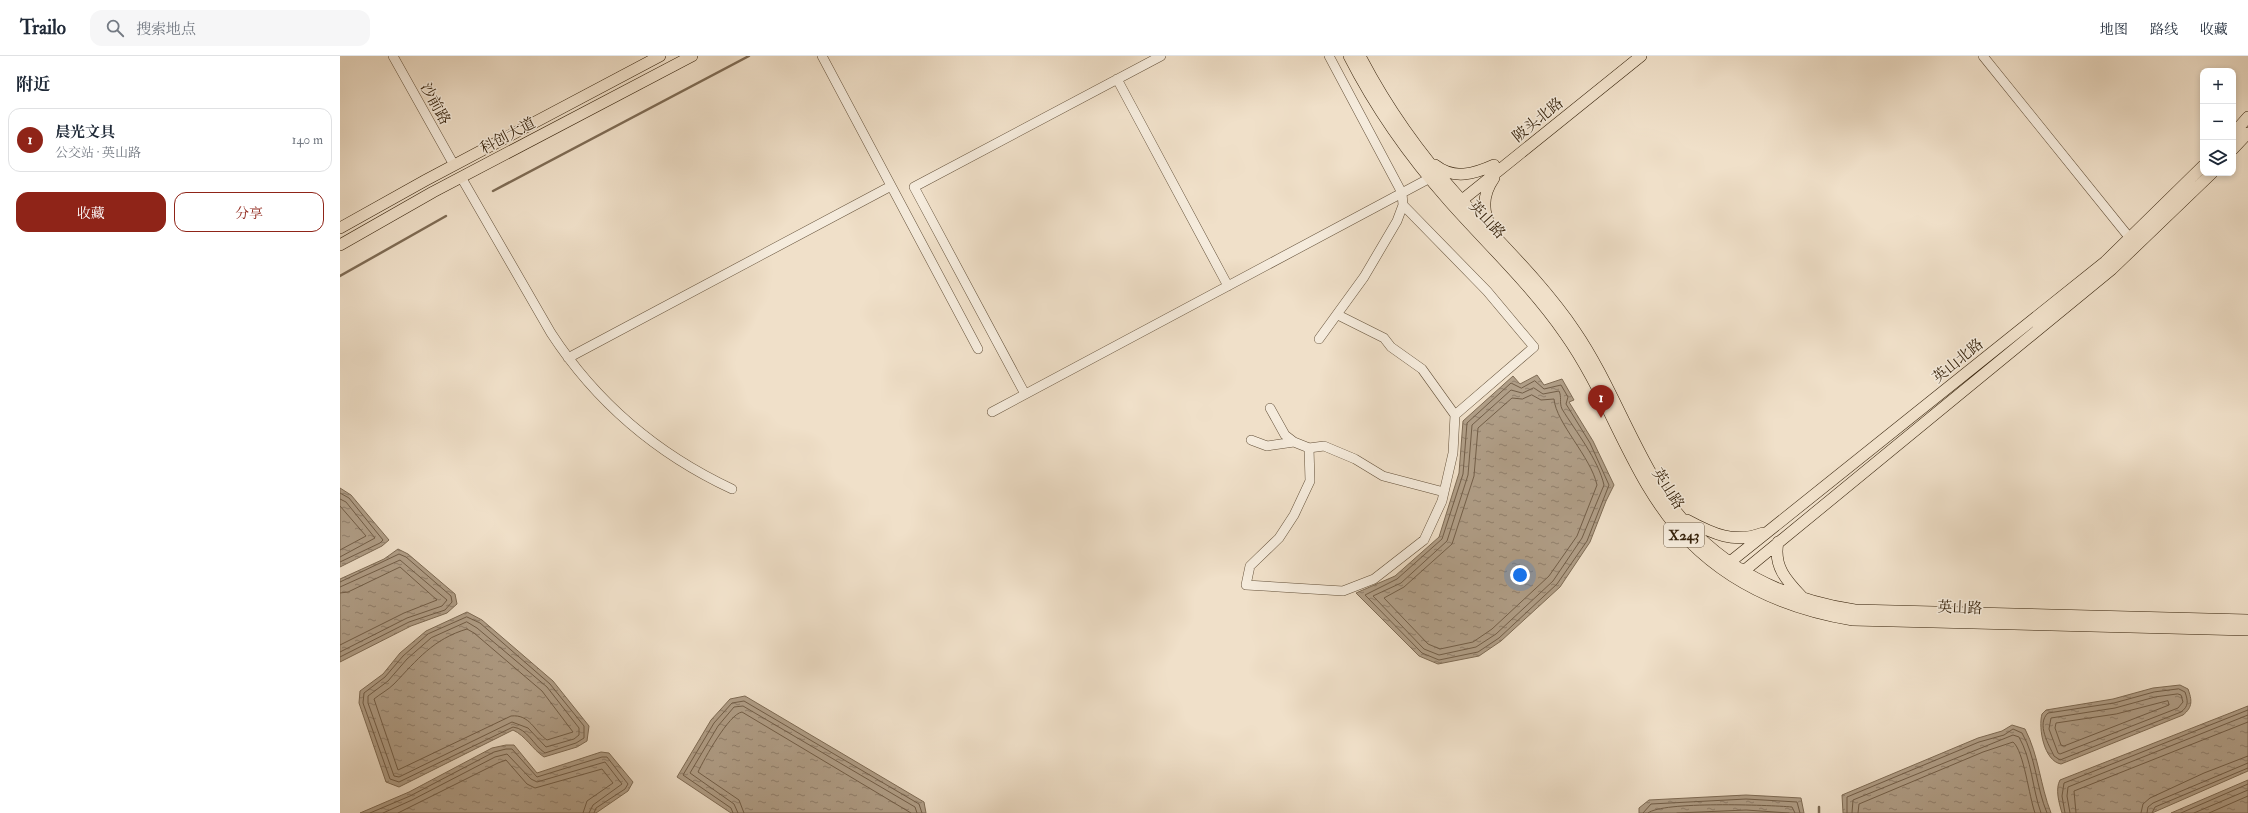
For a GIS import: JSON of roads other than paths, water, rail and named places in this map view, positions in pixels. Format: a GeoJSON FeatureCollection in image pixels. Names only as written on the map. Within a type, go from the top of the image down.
{"type":"FeatureCollection","features":[{"type":"Feature","properties":{"kind":"main road","name":"科创大道"},"geometry":{"type":"LineString","coordinates":[[340,228],[454,165],[660,56]]}},
{"type":"Feature","properties":{"kind":"main road","name":"科创大道"},"geometry":{"type":"LineString","coordinates":[[340,245],[461,177],[692,56]]}},
{"type":"Feature","properties":{"kind":"main road","name":"英山路"},"geometry":{"type":"LineString","coordinates":[[1349,56],[1388,122],[1430,178],[1499,240],[1545,290],[1579,337],[1598,368],[1652,474],[1680,516],[1726,566]]}},
{"type":"Feature","properties":{"kind":"main road","name":"英山路"},"geometry":{"type":"LineString","coordinates":[[1360,56],[1386,102],[1456,201],[1552,316],[1590,373],[1643,479],[1657,502],[1690,542],[1777,600],[1802,609],[1853,620],[2248,630]]}},
{"type":"Feature","properties":{"kind":"main road","name":"陂头北路"},"geometry":{"type":"LineString","coordinates":[[1497,168],[1629,56]]}},
{"type":"Feature","properties":{"kind":"main road","name":"陂头北路"},"geometry":{"type":"LineString","coordinates":[[1456,201],[1641,56]]}},
{"type":"Feature","properties":{"kind":"main road"},"geometry":{"type":"LineString","coordinates":[[2236,131],[2248,117]]}},
{"type":"Feature","properties":{"kind":"main road"},"geometry":{"type":"LineString","coordinates":[[2236,146],[2248,133]]}},
{"type":"Feature","properties":{"kind":"main road"},"geometry":{"type":"LineString","coordinates":[[1425,157],[1439,168],[1457,174],[1469,174],[1497,168]]}},
{"type":"Feature","properties":{"kind":"main road"},"geometry":{"type":"LineString","coordinates":[[1497,168],[1484,202],[1487,219],[1499,240]]}},
{"type":"Feature","properties":{"kind":"main road","name":"英山北路"},"geometry":{"type":"LineString","coordinates":[[1739,575],[2112,269],[2133,243],[2200,169]]}},
{"type":"Feature","properties":{"kind":"main road","name":"英山北路"},"geometry":{"type":"LineString","coordinates":[[1726,566],[2105,262],[2133,243],[2209,176]]}},
{"type":"Feature","properties":{"kind":"main road"},"geometry":{"type":"LineString","coordinates":[[1680,516],[1711,533],[1732,539],[1745,539],[1770,531]]}},
{"type":"Feature","properties":{"kind":"main road"},"geometry":{"type":"LineString","coordinates":[[1778,542],[1777,558],[1781,573],[1805,600]]}},
{"type":"Feature","properties":{"kind":"main road","name":"英山路"},"geometry":{"type":"LineString","coordinates":[[1739,575],[1805,600],[1842,608],[1880,612],[2248,620]]}},
{"type":"Feature","properties":{"kind":"street","name":"沙前路"},"geometry":{"type":"LineString","coordinates":[[392,56],[454,165]]}},
{"type":"Feature","properties":{"kind":"street"},"geometry":{"type":"LineString","coordinates":[[822,56],[978,349]]}},
{"type":"Feature","properties":{"kind":"street"},"geometry":{"type":"LineString","coordinates":[[1025,394],[914,187],[1161,56]]}},
{"type":"Feature","properties":{"kind":"street"},"geometry":{"type":"LineString","coordinates":[[1319,339],[1338,315],[1364,277],[1397,221],[1403,205],[1402,193],[1329,56]]}},
{"type":"Feature","properties":{"kind":"street"},"geometry":{"type":"LineString","coordinates":[[1984,56],[2133,243]]}},
{"type":"Feature","properties":{"kind":"street"},"geometry":{"type":"LineString","coordinates":[[1117,79],[1228,286]]}},
{"type":"Feature","properties":{"kind":"street"},"geometry":{"type":"LineString","coordinates":[[461,177],[543,321],[568,358],[609,406],[641,434],[694,470],[732,489]]}},
{"type":"Feature","properties":{"kind":"street"},"geometry":{"type":"LineString","coordinates":[[992,412],[1430,178]]}},
{"type":"Feature","properties":{"kind":"street"},"geometry":{"type":"LineString","coordinates":[[568,358],[891,186]]}},
{"type":"Feature","properties":{"kind":"street"},"geometry":{"type":"LineString","coordinates":[[1403,205],[1487,291],[1534,347],[1455,415]]}},
{"type":"Feature","properties":{"kind":"street"},"geometry":{"type":"LineString","coordinates":[[1309,448],[1310,481],[1294,515],[1279,538],[1250,566],[1246,585],[1343,591],[1374,579],[1424,540],[1442,501],[1453,453],[1455,415],[1422,369],[1391,347],[1384,338],[1338,315]]}},
{"type":"Feature","properties":{"kind":"street"},"geometry":{"type":"LineString","coordinates":[[1270,408],[1285,436],[1294,442],[1309,448],[1324,446],[1355,459],[1383,476],[1444,492]]}},
{"type":"Feature","properties":{"kind":"street"},"geometry":{"type":"LineString","coordinates":[[1251,440],[1267,446],[1294,442]]}},
{"type":"Feature","properties":{"kind":"water"},"geometry":{"type":"Polygon","coordinates":[[[1537,375],[1544,385],[1562,379],[1574,400],[1569,402],[1593,441],[1614,485],[1590,542],[1560,587],[1501,641],[1479,656],[1438,664],[1419,656],[1356,593],[1395,576],[1439,537],[1459,473],[1463,421],[1513,376],[1520,384],[1537,375]]]}},
{"type":"Feature","properties":{"kind":"water"},"geometry":{"type":"Polygon","coordinates":[[[340,488],[351,495],[389,540],[382,546],[340,567],[340,488]]]}},
{"type":"Feature","properties":{"kind":"water"},"geometry":{"type":"Polygon","coordinates":[[[398,549],[408,554],[455,594],[457,604],[447,613],[411,626],[340,662],[340,579],[384,559],[398,549]]]}},
{"type":"Feature","properties":{"kind":"water"},"geometry":{"type":"Polygon","coordinates":[[[467,612],[482,620],[553,681],[589,726],[587,741],[577,747],[544,757],[522,736],[513,730],[399,787],[386,782],[359,703],[360,691],[383,674],[400,653],[426,631],[467,612]]]}},
{"type":"Feature","properties":{"kind":"water"},"geometry":{"type":"Polygon","coordinates":[[[2180,685],[2188,689],[2191,700],[2189,709],[2183,715],[2061,764],[2055,762],[2046,751],[2042,735],[2041,720],[2042,714],[2046,710],[2113,699],[2153,688],[2180,685]]]}},
{"type":"Feature","properties":{"kind":"water"},"geometry":{"type":"Polygon","coordinates":[[[745,696],[924,802],[926,813],[731,813],[677,777],[711,720],[730,699],[745,696]]]}},
{"type":"Feature","properties":{"kind":"water"},"geometry":{"type":"Polygon","coordinates":[[[2248,706],[2248,771],[2152,813],[2062,813],[2058,792],[2060,780],[2248,706]]]}},
{"type":"Feature","properties":{"kind":"water"},"geometry":{"type":"Polygon","coordinates":[[[2012,725],[2025,729],[2030,739],[2051,813],[1843,813],[1842,795],[1978,738],[2002,731],[2012,725]]]}},
{"type":"Feature","properties":{"kind":"water"},"geometry":{"type":"Polygon","coordinates":[[[514,745],[537,773],[601,752],[609,753],[633,782],[628,791],[596,813],[360,813],[409,792],[492,748],[514,745]]]}},
{"type":"Feature","properties":{"kind":"water"},"geometry":{"type":"Polygon","coordinates":[[[2248,780],[2248,813],[2171,813],[2248,780]]]}},
{"type":"Feature","properties":{"kind":"water"},"geometry":{"type":"Polygon","coordinates":[[[1746,795],[1801,798],[1804,813],[1639,813],[1639,808],[1649,800],[1746,795]]]}},
{"type":"Feature","properties":{"kind":"waterway"},"geometry":{"type":"LineString","coordinates":[[493,191],[749,56]]}},
{"type":"Feature","properties":{"kind":"waterway"},"geometry":{"type":"LineString","coordinates":[[340,276],[446,216]]}},
{"type":"Feature","properties":{"kind":"waterway"},"geometry":{"type":"LineString","coordinates":[[1819,807],[1819,813]]}},
{"type":"Feature","properties":{"kind":"place","name":"晨光文具"},"geometry":{"type":"Point","coordinates":[1601,418]}}]}
